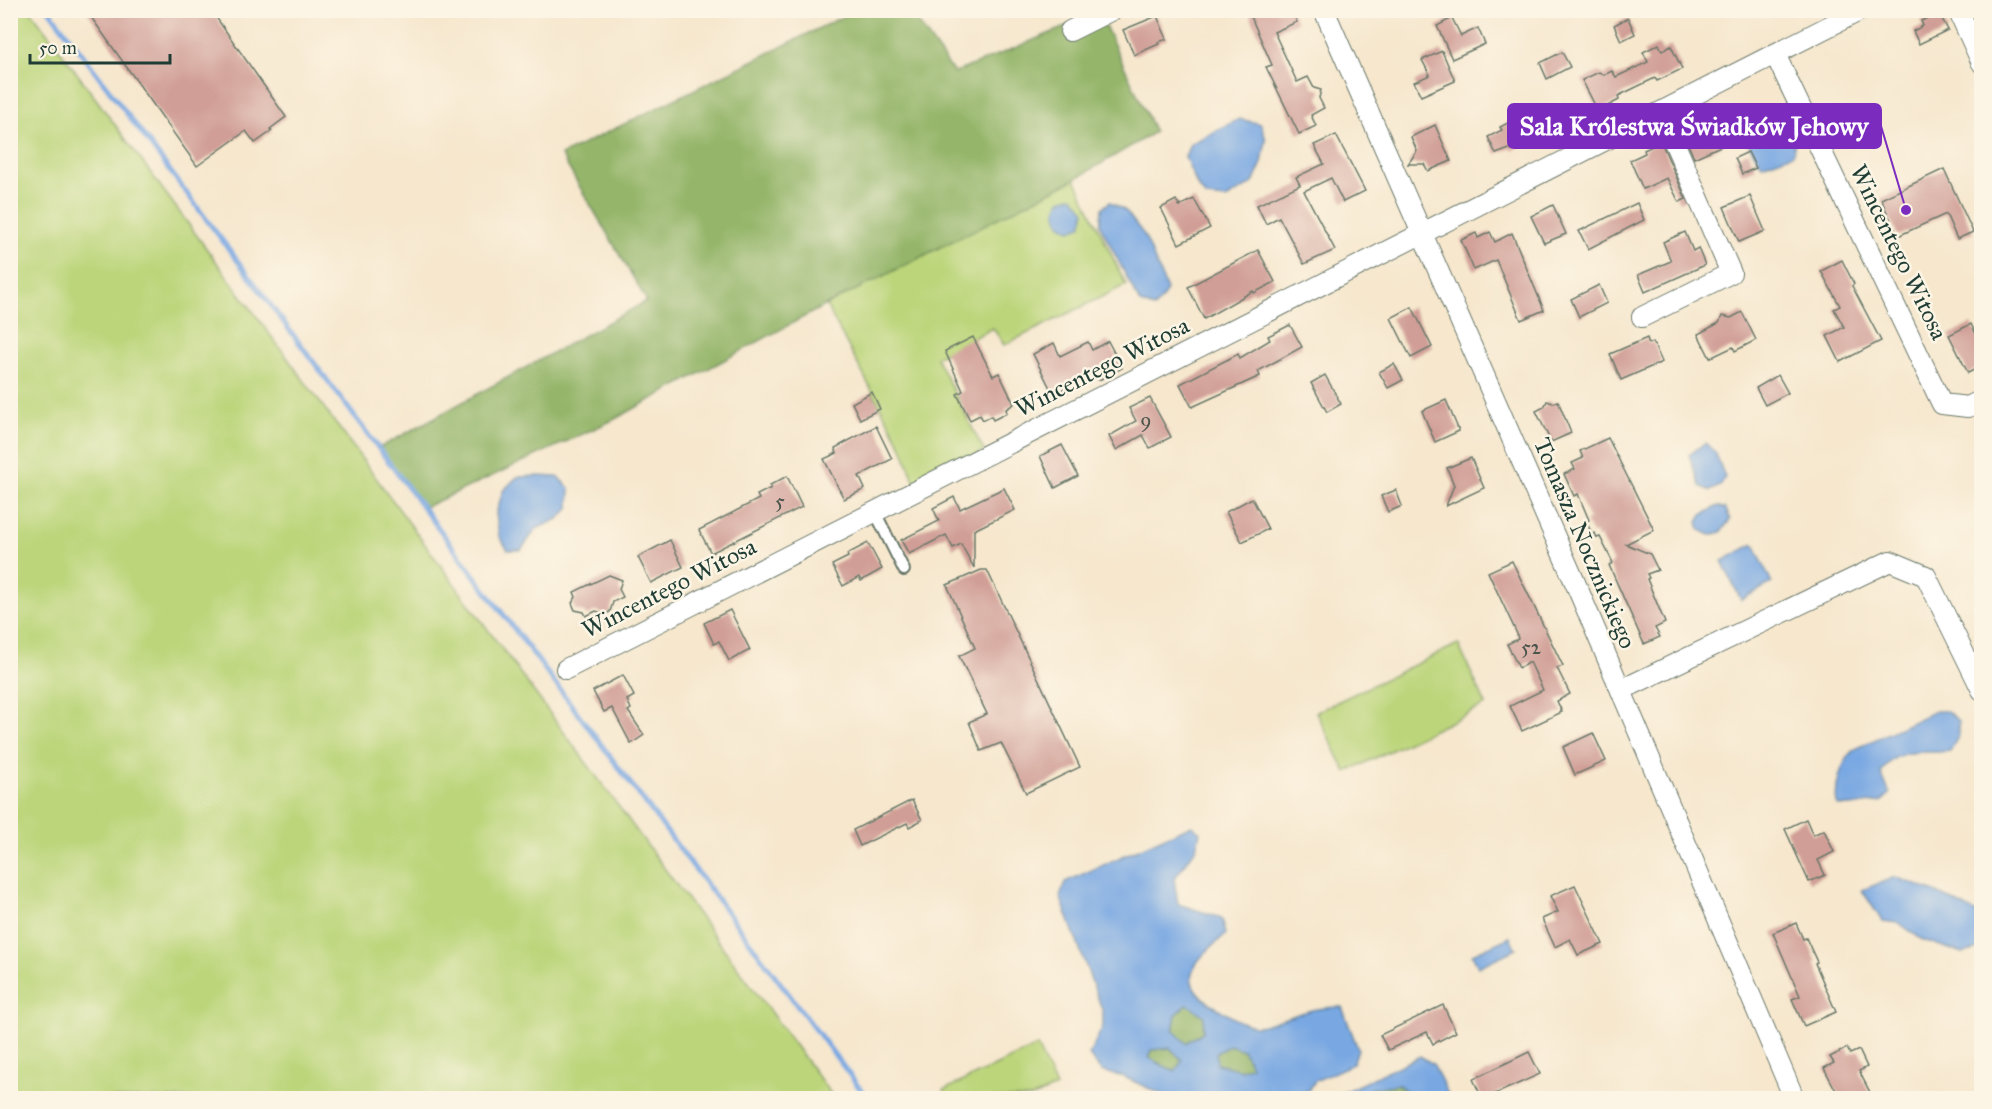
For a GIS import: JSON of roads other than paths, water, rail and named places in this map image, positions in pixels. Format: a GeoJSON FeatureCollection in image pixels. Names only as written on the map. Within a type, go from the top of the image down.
{"type":"FeatureCollection","features":[{"type":"Feature","properties":{"kind":"street"},"geometry":{"type":"LineString","coordinates":[[1070,31],[1112,10]]}},
{"type":"Feature","properties":{"kind":"street","name":"Tomasza Nocznickiego"},"geometry":{"type":"LineString","coordinates":[[1324,10],[1621,690],[1794,1098]]}},
{"type":"Feature","properties":{"kind":"street","name":"Wincentego Witosa"},"geometry":{"type":"LineString","coordinates":[[567,669],[1861,10]]}},
{"type":"Feature","properties":{"kind":"street"},"geometry":{"type":"LineString","coordinates":[[1958,10],[1982,63]]}},
{"type":"Feature","properties":{"kind":"street","name":"Wincentego Witosa"},"geometry":{"type":"LineString","coordinates":[[1775,54],[1942,404],[1968,407],[1982,400]]}},
{"type":"Feature","properties":{"kind":"street"},"geometry":{"type":"LineString","coordinates":[[1642,317],[1731,273],[1661,112]]}},
{"type":"Feature","properties":{"kind":"street"},"geometry":{"type":"LineString","coordinates":[[1621,690],[1890,561],[1926,576],[1982,690]]}},
{"type":"Feature","properties":{"kind":"lane"},"geometry":{"type":"LineString","coordinates":[[874,512],[904,570]]}},
{"type":"Feature","properties":{"kind":"water"},"geometry":{"type":"Polygon","coordinates":[[[1748,114],[1763,134],[1771,137],[1785,136],[1793,140],[1795,144],[1793,154],[1762,165],[1746,140],[1738,118],[1748,114]]]}},
{"type":"Feature","properties":{"kind":"water"},"geometry":{"type":"Polygon","coordinates":[[[1239,119],[1261,124],[1266,140],[1262,163],[1253,183],[1226,199],[1206,197],[1197,185],[1185,157],[1190,144],[1239,119]]]}},
{"type":"Feature","properties":{"kind":"water"},"geometry":{"type":"Polygon","coordinates":[[[1073,196],[1085,211],[1081,226],[1070,230],[1060,224],[1056,212],[1060,200],[1073,196]]]}},
{"type":"Feature","properties":{"kind":"water"},"geometry":{"type":"Polygon","coordinates":[[[1110,202],[1126,211],[1145,236],[1167,290],[1154,308],[1140,303],[1100,225],[1102,208],[1110,202]]]}},
{"type":"Feature","properties":{"kind":"water"},"geometry":{"type":"Polygon","coordinates":[[[1705,443],[1715,452],[1725,477],[1720,486],[1710,491],[1700,486],[1689,455],[1705,443]]]}},
{"type":"Feature","properties":{"kind":"water"},"geometry":{"type":"Polygon","coordinates":[[[517,477],[558,477],[570,489],[569,509],[558,519],[536,529],[521,550],[508,550],[499,536],[496,514],[503,491],[517,477]]]}},
{"type":"Feature","properties":{"kind":"water"},"geometry":{"type":"Polygon","coordinates":[[[1718,506],[1726,509],[1730,520],[1721,532],[1710,535],[1700,530],[1698,522],[1702,515],[1718,506]]]}},
{"type":"Feature","properties":{"kind":"water"},"geometry":{"type":"Polygon","coordinates":[[[1754,544],[1772,583],[1741,600],[1722,561],[1754,544]]]}},
{"type":"Feature","properties":{"kind":"water"},"geometry":{"type":"Polygon","coordinates":[[[1935,711],[1947,711],[1959,721],[1958,737],[1950,751],[1903,754],[1888,764],[1881,773],[1890,794],[1881,802],[1837,805],[1839,776],[1853,750],[1935,711]]]}},
{"type":"Feature","properties":{"kind":"water"},"geometry":{"type":"Polygon","coordinates":[[[1192,825],[1200,832],[1196,849],[1174,879],[1178,904],[1222,918],[1226,934],[1197,962],[1192,980],[1195,989],[1204,999],[1232,1017],[1256,1026],[1312,1010],[1342,1007],[1358,1049],[1353,1064],[1315,1081],[1309,1090],[1272,1098],[1170,1098],[1124,1077],[1101,1071],[1089,1055],[1103,1026],[1103,1012],[1060,896],[1065,882],[1192,825]],[[1187,1004],[1176,1015],[1173,1030],[1186,1043],[1203,1032],[1204,1016],[1187,1004]],[[1230,1045],[1216,1053],[1217,1064],[1241,1070],[1251,1066],[1243,1050],[1230,1045]],[[1170,1048],[1152,1050],[1149,1058],[1175,1072],[1182,1060],[1170,1048]]]}},
{"type":"Feature","properties":{"kind":"water"},"geometry":{"type":"Polygon","coordinates":[[[1895,877],[1935,892],[1981,915],[1980,949],[1963,953],[1949,949],[1921,939],[1899,923],[1882,921],[1862,890],[1895,877]]]}},
{"type":"Feature","properties":{"kind":"water"},"geometry":{"type":"Polygon","coordinates":[[[1510,937],[1516,949],[1478,967],[1472,954],[1510,937]]]}},
{"type":"Feature","properties":{"kind":"water"},"geometry":{"type":"Polygon","coordinates":[[[1420,1056],[1433,1064],[1450,1098],[1414,1098],[1398,1084],[1370,1089],[1364,1098],[1331,1098],[1420,1056]]]}},
{"type":"Feature","properties":{"kind":"waterway"},"geometry":{"type":"LineString","coordinates":[[49,10],[867,1098]]}},
{"type":"Feature","properties":{"kind":"place","name":"Sala Królestwa Świadków Jehowy"},"geometry":{"type":"Point","coordinates":[1906,210]}}]}
